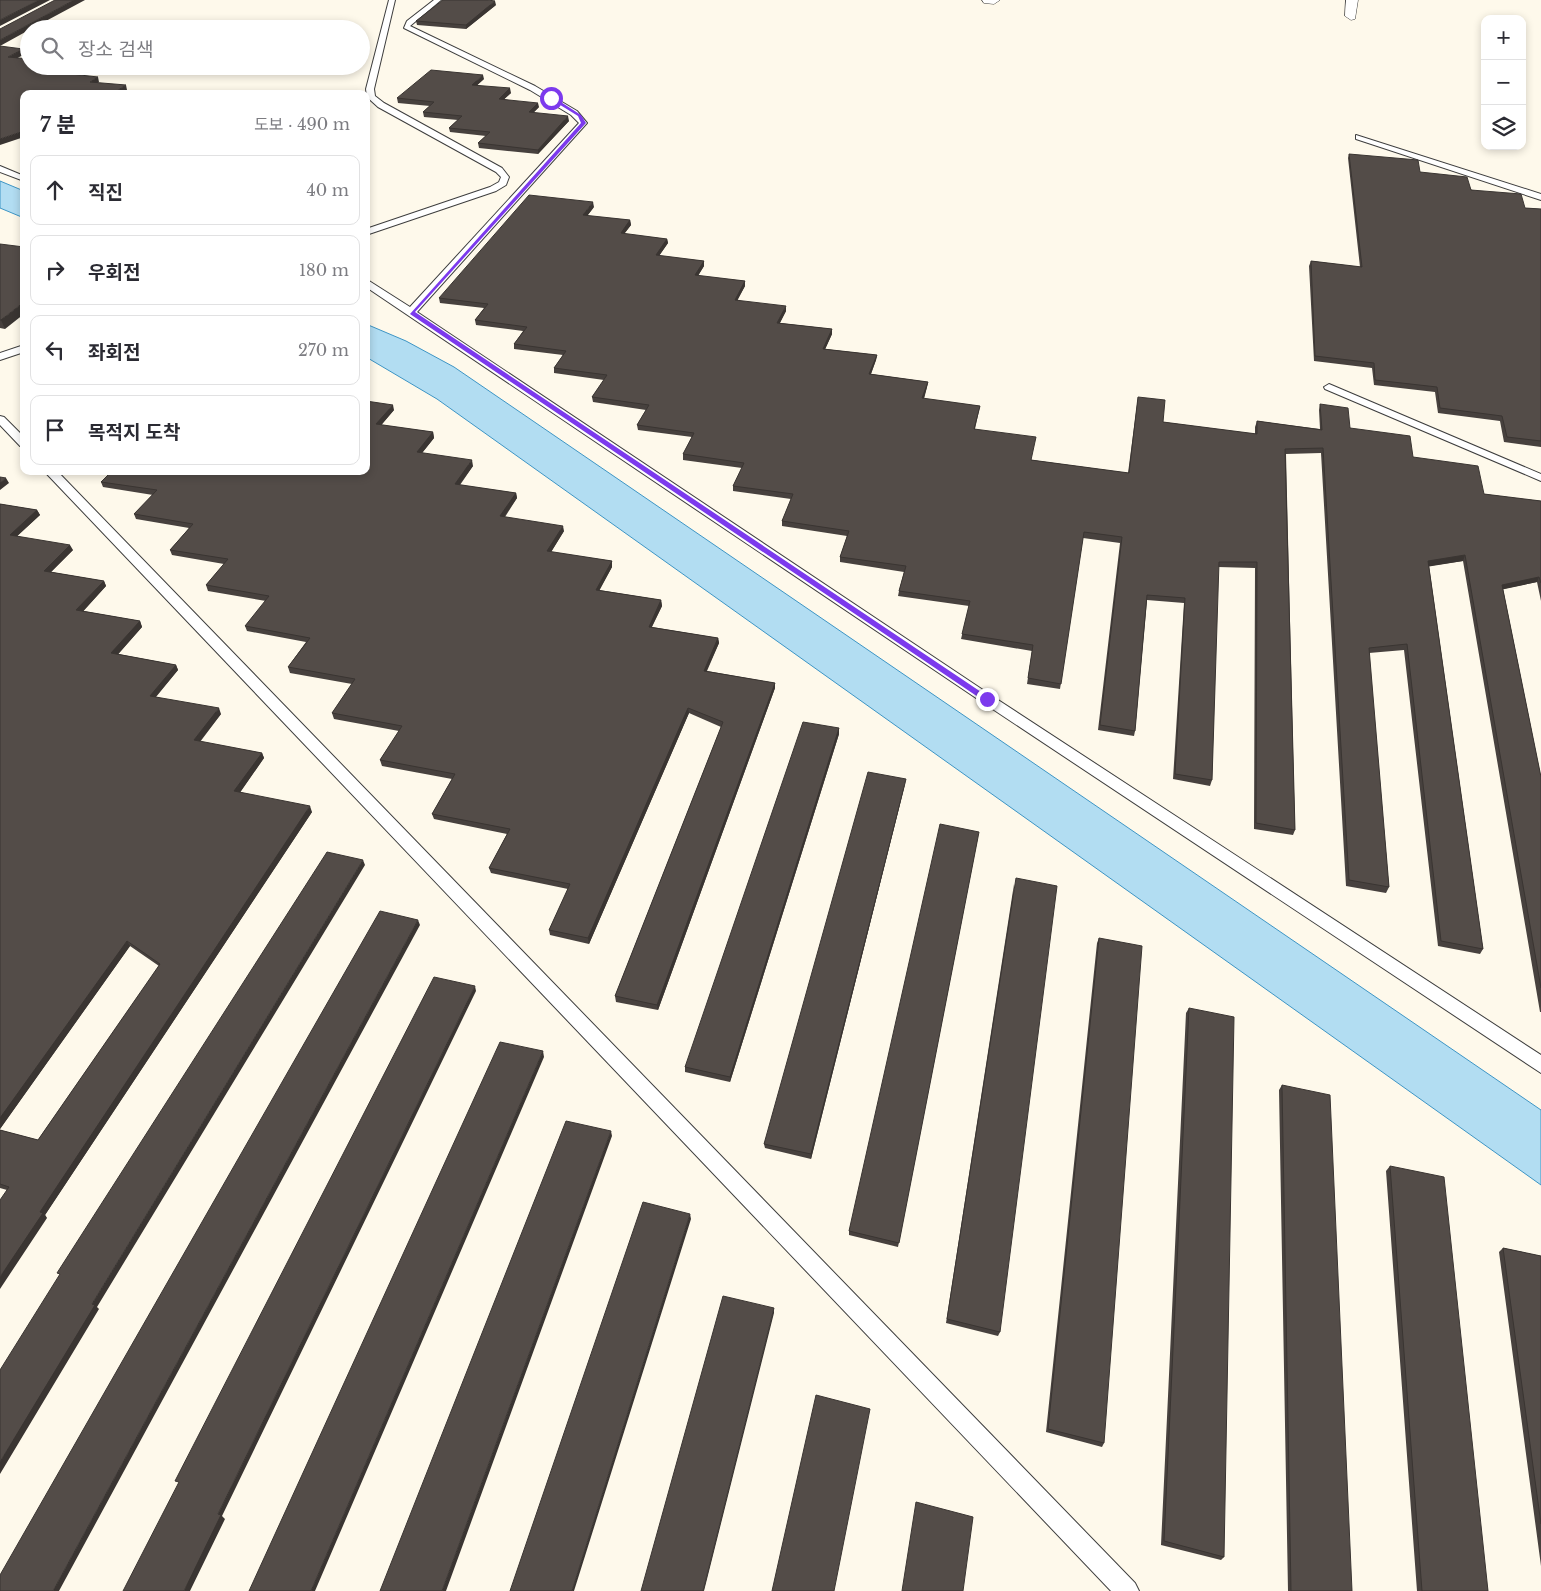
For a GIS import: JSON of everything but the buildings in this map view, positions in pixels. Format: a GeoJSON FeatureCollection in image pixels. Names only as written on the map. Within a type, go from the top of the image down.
{"type":"FeatureCollection","features":[{"type":"Feature","properties":{"kind":"street"},"geometry":{"type":"LineString","coordinates":[[988,0],[994,0]]}},
{"type":"Feature","properties":{"kind":"street"},"geometry":{"type":"LineString","coordinates":[[1351,16],[1352,0]]}},
{"type":"Feature","properties":{"kind":"lane"},"geometry":{"type":"LineString","coordinates":[[370,231],[493,188],[503,183],[505,177],[499,170],[381,105],[372,97],[370,89],[392,0]]}},
{"type":"Feature","properties":{"kind":"lane"},"geometry":{"type":"LineString","coordinates":[[412,312],[584,123],[580,116],[551,98],[406,27],[409,22],[438,0]]}},
{"type":"Feature","properties":{"kind":"lane"},"geometry":{"type":"LineString","coordinates":[[1359,137],[1541,197]]}},
{"type":"Feature","properties":{"kind":"lane"},"geometry":{"type":"LineString","coordinates":[[0,169],[20,177]]}},
{"type":"Feature","properties":{"kind":"lane"},"geometry":{"type":"LineString","coordinates":[[370,285],[987,699],[1541,1065]]}},
{"type":"Feature","properties":{"kind":"lane"},"geometry":{"type":"LineString","coordinates":[[0,357],[20,350]]}},
{"type":"Feature","properties":{"kind":"lane"},"geometry":{"type":"LineString","coordinates":[[1329,387],[1541,478]]}},
{"type":"Feature","properties":{"kind":"lane"},"geometry":{"type":"LineString","coordinates":[[0,419],[20,440]]}},
{"type":"Feature","properties":{"kind":"lane"},"geometry":{"type":"LineString","coordinates":[[54,475],[1127,1591]]}},
{"type":"Feature","properties":{"kind":"water"},"geometry":{"type":"Polygon","coordinates":[[[0,181],[20,189],[20,216],[0,208],[0,181]]]}},
{"type":"Feature","properties":{"kind":"water"},"geometry":{"type":"Polygon","coordinates":[[[370,326],[406,341],[454,367],[1541,1110],[1541,1185],[437,399],[370,359],[370,326]]]}},
{"type":"Feature","properties":{"kind":"route"},"geometry":{"type":"LineString","coordinates":[[551,98],[580,116],[584,123],[412,312],[987,699]]}}]}
